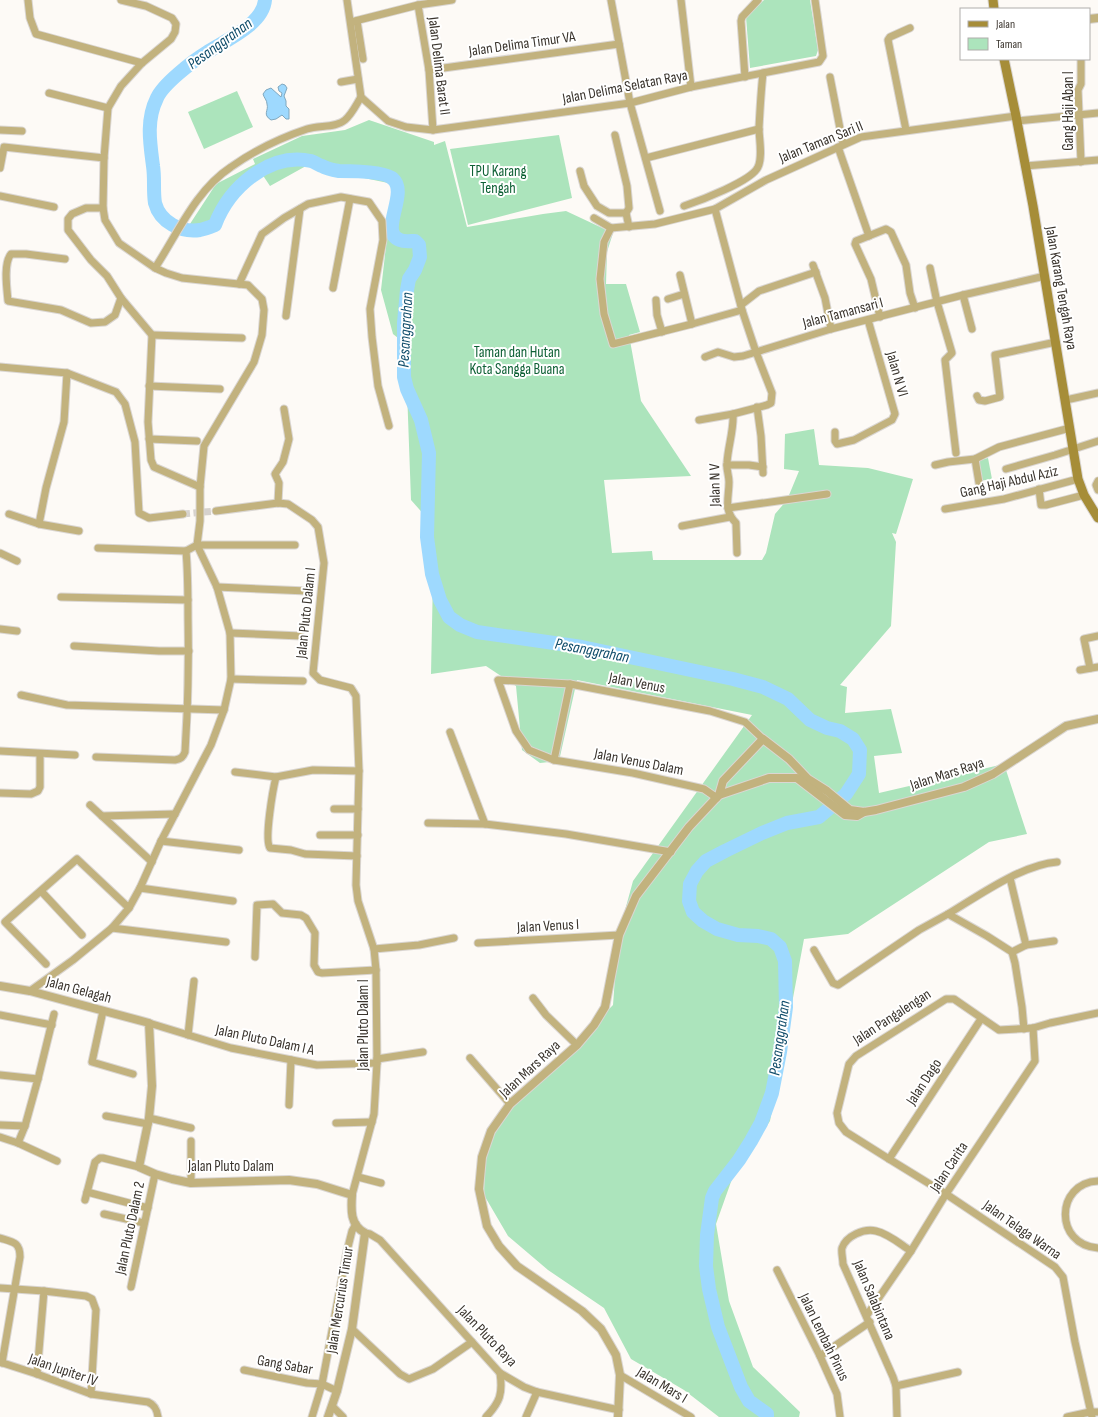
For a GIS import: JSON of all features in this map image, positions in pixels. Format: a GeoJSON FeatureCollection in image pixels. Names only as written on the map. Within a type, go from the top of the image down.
{"type":"FeatureCollection","features":[{"type":"Feature","properties":{"kind":"main road","name":"Jalan Karang Tengah Raya"},"geometry":{"type":"LineString","coordinates":[[1004,60],[1017,118],[1046,276],[1078,479],[1084,495],[1098,518]]}},
{"type":"Feature","properties":{"kind":"street"},"geometry":{"type":"LineString","coordinates":[[28,0],[30,18],[36,34],[142,63]]}},
{"type":"Feature","properties":{"kind":"street"},"geometry":{"type":"LineString","coordinates":[[30,991],[73,960],[112,928],[129,908],[140,888],[161,841],[211,745],[220,710],[231,679],[230,633],[217,587],[197,545],[200,521],[200,487],[204,446],[254,362],[262,335],[264,310],[262,299],[248,285],[182,278],[155,268],[119,243],[105,220],[103,208],[104,158],[108,108],[121,86],[142,63],[171,39],[175,32],[176,24],[172,18],[153,9],[121,0]]}},
{"type":"Feature","properties":{"kind":"street"},"geometry":{"type":"LineString","coordinates":[[354,0],[348,4],[354,21],[363,59]]}},
{"type":"Feature","properties":{"kind":"street"},"geometry":{"type":"LineString","coordinates":[[354,21],[418,5],[452,0]]}},
{"type":"Feature","properties":{"kind":"street"},"geometry":{"type":"LineString","coordinates":[[611,0],[630,103],[660,211]]}},
{"type":"Feature","properties":{"kind":"street"},"geometry":{"type":"LineString","coordinates":[[681,0],[691,88]]}},
{"type":"Feature","properties":{"kind":"street"},"geometry":{"type":"LineString","coordinates":[[745,77],[741,21],[742,17],[758,0]]}},
{"type":"Feature","properties":{"kind":"street","name":"Jalan Delima Selatan Raya"},"geometry":{"type":"LineString","coordinates":[[361,97],[388,121],[406,127],[434,130],[630,103],[691,88],[820,62],[823,56],[815,0]]}},
{"type":"Feature","properties":{"kind":"street","name":"Jalan Delima Barat II"},"geometry":{"type":"LineString","coordinates":[[418,5],[429,70],[434,130]]}},
{"type":"Feature","properties":{"kind":"street"},"geometry":{"type":"LineString","coordinates":[[155,268],[190,210],[209,184],[230,167],[276,140],[310,128],[338,124],[344,121],[351,114],[361,97],[358,79],[354,21]]}},
{"type":"Feature","properties":{"kind":"street"},"geometry":{"type":"LineString","coordinates":[[906,130],[888,40],[890,37],[910,28]]}},
{"type":"Feature","properties":{"kind":"street","name":"Jalan Delima Timur VA"},"geometry":{"type":"LineString","coordinates":[[429,70],[619,44]]}},
{"type":"Feature","properties":{"kind":"street","name":"Gang Haji Aban I"},"geometry":{"type":"LineString","coordinates":[[1081,60],[1081,84],[1078,90],[1081,162]]}},
{"type":"Feature","properties":{"kind":"street"},"geometry":{"type":"LineString","coordinates":[[684,206],[719,193],[753,173],[758,167],[760,159],[759,129],[763,73]]}},
{"type":"Feature","properties":{"kind":"street"},"geometry":{"type":"LineString","coordinates":[[830,77],[841,145],[869,236]]}},
{"type":"Feature","properties":{"kind":"street"},"geometry":{"type":"LineString","coordinates":[[341,82],[358,79]]}},
{"type":"Feature","properties":{"kind":"street"},"geometry":{"type":"LineString","coordinates":[[49,93],[108,108]]}},
{"type":"Feature","properties":{"kind":"street","name":"Jalan Taman Sari II"},"geometry":{"type":"LineString","coordinates":[[611,228],[655,224],[715,209],[766,180],[861,137],[906,130],[1017,118],[1098,113]]}},
{"type":"Feature","properties":{"kind":"street"},"geometry":{"type":"LineString","coordinates":[[646,158],[759,129]]}},
{"type":"Feature","properties":{"kind":"street"},"geometry":{"type":"LineString","coordinates":[[0,130],[22,131]]}},
{"type":"Feature","properties":{"kind":"street"},"geometry":{"type":"LineString","coordinates":[[615,135],[627,186],[629,208],[626,213],[629,227]]}},
{"type":"Feature","properties":{"kind":"street"},"geometry":{"type":"LineString","coordinates":[[0,168],[4,147],[104,158]]}},
{"type":"Feature","properties":{"kind":"street"},"geometry":{"type":"LineString","coordinates":[[1026,166],[1098,160]]}},
{"type":"Feature","properties":{"kind":"street"},"geometry":{"type":"LineString","coordinates":[[580,171],[584,186],[597,206],[609,213],[626,213]]}},
{"type":"Feature","properties":{"kind":"street"},"geometry":{"type":"LineString","coordinates":[[0,196],[54,207]]}},
{"type":"Feature","properties":{"kind":"street"},"geometry":{"type":"LineString","coordinates":[[239,284],[262,234],[284,218],[308,204],[342,197],[369,202],[382,221],[382,240],[370,309],[378,386],[389,426]]}},
{"type":"Feature","properties":{"kind":"street"},"geometry":{"type":"LineString","coordinates":[[333,288],[350,199]]}},
{"type":"Feature","properties":{"kind":"street"},"geometry":{"type":"LineString","coordinates":[[103,208],[86,208],[72,214],[68,219],[68,230],[91,260],[107,276],[121,298],[152,335],[148,422],[151,460],[154,467],[200,487]]}},
{"type":"Feature","properties":{"kind":"street"},"geometry":{"type":"LineString","coordinates":[[286,316],[300,209]]}},
{"type":"Feature","properties":{"kind":"street"},"geometry":{"type":"LineString","coordinates":[[699,420],[732,414],[771,403],[772,393],[756,352],[742,307],[715,209]]}},
{"type":"Feature","properties":{"kind":"street"},"geometry":{"type":"LineString","coordinates":[[594,218],[611,228],[604,242],[600,279],[604,314],[613,344],[692,324],[742,307],[759,291],[814,269],[825,298],[832,329]]}},
{"type":"Feature","properties":{"kind":"street"},"geometry":{"type":"LineString","coordinates":[[880,317],[871,278],[855,244],[856,241],[886,229],[891,232],[906,266],[910,293],[915,308]]}},
{"type":"Feature","properties":{"kind":"street"},"geometry":{"type":"LineString","coordinates":[[65,259],[26,254],[11,254],[8,258],[6,281],[8,301],[61,310],[91,323],[105,322],[115,315],[121,298]]}},
{"type":"Feature","properties":{"kind":"street"},"geometry":{"type":"LineString","coordinates":[[930,268],[952,352],[946,360],[956,453]]}},
{"type":"Feature","properties":{"kind":"street"},"geometry":{"type":"LineString","coordinates":[[680,275],[692,324]]}},
{"type":"Feature","properties":{"kind":"street","name":"Jalan Tamansari I"},"geometry":{"type":"LineString","coordinates":[[705,357],[718,352],[734,356],[743,356],[832,329],[963,295],[1046,276]]}},
{"type":"Feature","properties":{"kind":"street"},"geometry":{"type":"LineString","coordinates":[[668,299],[684,294]]}},
{"type":"Feature","properties":{"kind":"street"},"geometry":{"type":"LineString","coordinates":[[963,295],[972,329]]}},
{"type":"Feature","properties":{"kind":"street"},"geometry":{"type":"LineString","coordinates":[[656,300],[657,315],[662,332]]}},
{"type":"Feature","properties":{"kind":"street","name":"Jalan N VI"},"geometry":{"type":"LineString","coordinates":[[835,432],[835,441],[837,444],[854,440],[892,420],[895,414],[868,320]]}},
{"type":"Feature","properties":{"kind":"street"},"geometry":{"type":"LineString","coordinates":[[152,335],[242,338]]}},
{"type":"Feature","properties":{"kind":"street"},"geometry":{"type":"LineString","coordinates":[[977,396],[979,400],[985,401],[1000,397],[995,355],[1056,342]]}},
{"type":"Feature","properties":{"kind":"street"},"geometry":{"type":"LineString","coordinates":[[0,367],[68,373],[116,392],[125,404],[135,442],[139,513],[149,518],[183,514]]}},
{"type":"Feature","properties":{"kind":"street"},"geometry":{"type":"LineString","coordinates":[[39,524],[46,488],[64,422],[68,373]]}},
{"type":"Feature","properties":{"kind":"street"},"geometry":{"type":"LineString","coordinates":[[149,386],[220,389]]}},
{"type":"Feature","properties":{"kind":"street"},"geometry":{"type":"LineString","coordinates":[[1066,400],[1098,393]]}},
{"type":"Feature","properties":{"kind":"street"},"geometry":{"type":"LineString","coordinates":[[727,465],[749,465],[763,470],[761,436],[757,407]]}},
{"type":"Feature","properties":{"kind":"street"},"geometry":{"type":"LineString","coordinates":[[278,503],[279,483],[275,474],[283,462],[289,439],[284,409]]}},
{"type":"Feature","properties":{"kind":"street","name":"Jalan N V"},"geometry":{"type":"LineString","coordinates":[[732,414],[733,422],[727,465],[729,480],[728,508],[730,517],[736,522],[737,553]]}},
{"type":"Feature","properties":{"kind":"street"},"geometry":{"type":"LineString","coordinates":[[935,465],[975,459],[999,447],[1070,428]]}},
{"type":"Feature","properties":{"kind":"street"},"geometry":{"type":"LineString","coordinates":[[149,439],[197,441]]}},
{"type":"Feature","properties":{"kind":"street"},"geometry":{"type":"LineString","coordinates":[[1006,469],[1073,450],[1098,441]]}},
{"type":"Feature","properties":{"kind":"street"},"geometry":{"type":"LineString","coordinates":[[975,459],[979,484]]}},
{"type":"Feature","properties":{"kind":"street","name":"Gang Haji Abdul Aziz"},"geometry":{"type":"LineString","coordinates":[[945,509],[1004,499],[1078,479]]}},
{"type":"Feature","properties":{"kind":"street"},"geometry":{"type":"LineString","coordinates":[[1098,481],[1096,485],[1098,490]]}},
{"type":"Feature","properties":{"kind":"street"},"geometry":{"type":"LineString","coordinates":[[1039,489],[1041,505],[1084,495]]}},
{"type":"Feature","properties":{"kind":"street"},"geometry":{"type":"LineString","coordinates":[[728,508],[827,494]]}},
{"type":"Feature","properties":{"kind":"street","name":"Jalan Pluto Dalam I"},"geometry":{"type":"LineString","coordinates":[[216,510],[278,503],[288,504],[312,520],[318,526],[324,563],[313,674],[320,680],[351,688],[356,696],[359,771],[358,856],[356,885],[358,901],[374,950],[376,970],[378,1061],[374,1114],[352,1195]]}},
{"type":"Feature","properties":{"kind":"street"},"geometry":{"type":"LineString","coordinates":[[9,514],[39,524],[79,531]]}},
{"type":"Feature","properties":{"kind":"street"},"geometry":{"type":"LineString","coordinates":[[682,526],[730,517]]}},
{"type":"Feature","properties":{"kind":"street"},"geometry":{"type":"LineString","coordinates":[[98,548],[186,551],[197,545],[295,545]]}},
{"type":"Feature","properties":{"kind":"street"},"geometry":{"type":"LineString","coordinates":[[96,757],[180,759],[185,752],[191,709],[186,551]]}},
{"type":"Feature","properties":{"kind":"street"},"geometry":{"type":"LineString","coordinates":[[0,553],[17,562]]}},
{"type":"Feature","properties":{"kind":"street"},"geometry":{"type":"LineString","coordinates":[[217,587],[307,591]]}},
{"type":"Feature","properties":{"kind":"street"},"geometry":{"type":"LineString","coordinates":[[61,597],[188,600]]}},
{"type":"Feature","properties":{"kind":"street"},"geometry":{"type":"LineString","coordinates":[[0,629],[16,631]]}},
{"type":"Feature","properties":{"kind":"street"},"geometry":{"type":"LineString","coordinates":[[230,633],[301,636]]}},
{"type":"Feature","properties":{"kind":"street"},"geometry":{"type":"LineString","coordinates":[[1090,668],[1084,639],[1098,636]]}},
{"type":"Feature","properties":{"kind":"street"},"geometry":{"type":"LineString","coordinates":[[74,646],[159,651],[189,651]]}},
{"type":"Feature","properties":{"kind":"street"},"geometry":{"type":"LineString","coordinates":[[1080,670],[1098,667]]}},
{"type":"Feature","properties":{"kind":"street"},"geometry":{"type":"LineString","coordinates":[[231,679],[303,681]]}},
{"type":"Feature","properties":{"kind":"street","name":"Jalan Venus"},"geometry":{"type":"LineString","coordinates":[[498,680],[570,684],[710,711],[745,722],[763,739]]}},
{"type":"Feature","properties":{"kind":"street","name":"Jalan Venus Dalam"},"geometry":{"type":"LineString","coordinates":[[498,680],[516,731],[529,750],[554,760],[633,773],[704,789],[718,796]]}},
{"type":"Feature","properties":{"kind":"street"},"geometry":{"type":"LineString","coordinates":[[554,760],[570,684]]}},
{"type":"Feature","properties":{"kind":"street"},"geometry":{"type":"LineString","coordinates":[[21,695],[67,705],[220,710]]}},
{"type":"Feature","properties":{"kind":"street","name":"Jalan Mars Raya"},"geometry":{"type":"LineString","coordinates":[[618,1413],[620,1375],[616,1355],[601,1329],[582,1311],[517,1266],[499,1246],[487,1226],[479,1189],[482,1157],[491,1131],[510,1104],[577,1045],[594,1025],[605,1007],[619,935],[636,896],[689,828],[718,796],[723,780],[763,739],[789,759],[808,779],[848,813],[876,810],[964,787],[994,774],[1066,726],[1098,719]]}},
{"type":"Feature","properties":{"kind":"street"},"geometry":{"type":"LineString","coordinates":[[450,732],[485,824]]}},
{"type":"Feature","properties":{"kind":"street"},"geometry":{"type":"LineString","coordinates":[[0,751],[76,755]]}},
{"type":"Feature","properties":{"kind":"street"},"geometry":{"type":"LineString","coordinates":[[0,793],[32,794],[38,791],[40,787],[40,754]]}},
{"type":"Feature","properties":{"kind":"street"},"geometry":{"type":"LineString","coordinates":[[235,772],[276,777],[313,770],[359,771]]}},
{"type":"Feature","properties":{"kind":"street"},"geometry":{"type":"LineString","coordinates":[[276,777],[268,826],[268,844],[270,848],[291,850],[305,854],[358,856]]}},
{"type":"Feature","properties":{"kind":"street","name":"Jalan Mars Raya"},"geometry":{"type":"LineString","coordinates":[[718,796],[775,777],[797,778],[825,794]]}},
{"type":"Feature","properties":{"kind":"street"},"geometry":{"type":"LineString","coordinates":[[90,805],[152,862]]}},
{"type":"Feature","properties":{"kind":"street"},"geometry":{"type":"LineString","coordinates":[[334,809],[358,809]]}},
{"type":"Feature","properties":{"kind":"street"},"geometry":{"type":"LineString","coordinates":[[102,816],[176,814]]}},
{"type":"Feature","properties":{"kind":"street"},"geometry":{"type":"LineString","coordinates":[[428,823],[485,824],[573,835],[671,852]]}},
{"type":"Feature","properties":{"kind":"street"},"geometry":{"type":"LineString","coordinates":[[320,835],[358,835]]}},
{"type":"Feature","properties":{"kind":"street"},"geometry":{"type":"LineString","coordinates":[[161,841],[239,850]]}},
{"type":"Feature","properties":{"kind":"street"},"geometry":{"type":"LineString","coordinates":[[46,964],[5,922],[77,859],[129,908]]}},
{"type":"Feature","properties":{"kind":"street"},"geometry":{"type":"LineString","coordinates":[[814,950],[833,983],[838,985],[919,930],[988,889],[1030,869],[1057,862]]}},
{"type":"Feature","properties":{"kind":"street"},"geometry":{"type":"LineString","coordinates":[[1010,878],[1026,946]]}},
{"type":"Feature","properties":{"kind":"street"},"geometry":{"type":"LineString","coordinates":[[140,888],[233,901]]}},
{"type":"Feature","properties":{"kind":"street"},"geometry":{"type":"LineString","coordinates":[[41,890],[82,934]]}},
{"type":"Feature","properties":{"kind":"street"},"geometry":{"type":"LineString","coordinates":[[255,957],[257,905],[273,904],[282,913],[301,915],[306,918],[315,933],[314,966],[318,972],[376,970]]}},
{"type":"Feature","properties":{"kind":"street"},"geometry":{"type":"LineString","coordinates":[[948,914],[1012,952],[1021,1000],[1024,1029]]}},
{"type":"Feature","properties":{"kind":"street"},"geometry":{"type":"LineString","coordinates":[[112,928],[226,942]]}},
{"type":"Feature","properties":{"kind":"street","name":"Jalan Venus I"},"geometry":{"type":"LineString","coordinates":[[478,943],[619,935]]}},
{"type":"Feature","properties":{"kind":"street"},"geometry":{"type":"LineString","coordinates":[[374,950],[419,945],[454,938]]}},
{"type":"Feature","properties":{"kind":"street"},"geometry":{"type":"LineString","coordinates":[[1012,952],[1026,946],[1054,941]]}},
{"type":"Feature","properties":{"kind":"street"},"geometry":{"type":"LineString","coordinates":[[188,1035],[194,981]]}},
{"type":"Feature","properties":{"kind":"street","name":"Jalan Gelagah"},"geometry":{"type":"LineString","coordinates":[[0,986],[30,991],[149,1023]]}},
{"type":"Feature","properties":{"kind":"street"},"geometry":{"type":"LineString","coordinates":[[533,998],[546,1015],[577,1045]]}},
{"type":"Feature","properties":{"kind":"street","name":"Jalan Pangalengan"},"geometry":{"type":"LineString","coordinates":[[839,1123],[837,1113],[849,1064],[856,1056],[946,999],[954,999],[999,1030],[1033,1028],[1098,1012]]}},
{"type":"Feature","properties":{"kind":"street"},"geometry":{"type":"LineString","coordinates":[[103,1010],[92,1062],[133,1074]]}},
{"type":"Feature","properties":{"kind":"street"},"geometry":{"type":"LineString","coordinates":[[18,1143],[25,1126],[54,1014]]}},
{"type":"Feature","properties":{"kind":"street"},"geometry":{"type":"LineString","coordinates":[[0,1015],[52,1025]]}},
{"type":"Feature","properties":{"kind":"street","name":"Jalan Dago"},"geometry":{"type":"LineString","coordinates":[[889,1160],[981,1019]]}},
{"type":"Feature","properties":{"kind":"street"},"geometry":{"type":"LineString","coordinates":[[85,1200],[95,1162],[100,1158],[140,1167],[149,1121],[152,1086],[149,1023]]}},
{"type":"Feature","properties":{"kind":"street","name":"Jalan Pluto Dalam I A"},"geometry":{"type":"LineString","coordinates":[[149,1023],[231,1048],[317,1065],[378,1061],[422,1052]]}},
{"type":"Feature","properties":{"kind":"street","name":"Jalan Carita"},"geometry":{"type":"LineString","coordinates":[[820,1356],[868,1318],[946,1194],[1035,1061],[1033,1028]]}},
{"type":"Feature","properties":{"kind":"street"},"geometry":{"type":"LineString","coordinates":[[470,1058],[510,1104]]}},
{"type":"Feature","properties":{"kind":"street"},"geometry":{"type":"LineString","coordinates":[[290,1104],[291,1060]]}},
{"type":"Feature","properties":{"kind":"street"},"geometry":{"type":"LineString","coordinates":[[0,1075],[38,1079]]}},
{"type":"Feature","properties":{"kind":"street"},"geometry":{"type":"LineString","coordinates":[[106,1116],[191,1128]]}},
{"type":"Feature","properties":{"kind":"street"},"geometry":{"type":"LineString","coordinates":[[336,1123],[372,1122]]}},
{"type":"Feature","properties":{"kind":"street","name":"Jalan Telaga Warna"},"geometry":{"type":"LineString","coordinates":[[839,1123],[846,1132],[946,1194],[1055,1267],[1062,1277],[1075,1342],[1093,1413]]}},
{"type":"Feature","properties":{"kind":"street"},"geometry":{"type":"LineString","coordinates":[[0,1125],[25,1126]]}},
{"type":"Feature","properties":{"kind":"street"},"geometry":{"type":"LineString","coordinates":[[0,1137],[18,1143],[57,1161]]}},
{"type":"Feature","properties":{"kind":"street"},"geometry":{"type":"LineString","coordinates":[[191,1141],[191,1183]]}},
{"type":"Feature","properties":{"kind":"street","name":"Jalan Pluto Dalam"},"geometry":{"type":"LineString","coordinates":[[140,1167],[155,1174],[191,1183],[289,1180],[317,1184],[352,1195]]}},
{"type":"Feature","properties":{"kind":"street","name":"Jalan Pluto Dalam 2"},"geometry":{"type":"LineString","coordinates":[[131,1287],[155,1174]]}},
{"type":"Feature","properties":{"kind":"street"},"geometry":{"type":"LineString","coordinates":[[358,1177],[381,1183]]}},
{"type":"Feature","properties":{"kind":"street"},"geometry":{"type":"LineString","coordinates":[[1098,1181],[1083,1184],[1073,1192],[1067,1204],[1065,1216],[1068,1229],[1076,1240],[1087,1246],[1098,1248]]}},
{"type":"Feature","properties":{"kind":"street"},"geometry":{"type":"LineString","coordinates":[[88,1192],[148,1208]]}},
{"type":"Feature","properties":{"kind":"street"},"geometry":{"type":"LineString","coordinates":[[352,1195],[351,1211],[354,1221],[360,1230],[365,1233]]}},
{"type":"Feature","properties":{"kind":"street"},"geometry":{"type":"LineString","coordinates":[[104,1214],[144,1223]]}},
{"type":"Feature","properties":{"kind":"street"},"geometry":{"type":"LineString","coordinates":[[312,1417],[322,1384],[347,1251],[352,1231],[356,1224]]}},
{"type":"Feature","properties":{"kind":"street","name":"Jalan Salabintana"},"geometry":{"type":"LineString","coordinates":[[897,1417],[896,1386],[868,1318],[843,1264],[842,1249],[848,1240],[861,1232],[875,1230],[886,1235],[911,1251]]}},
{"type":"Feature","properties":{"kind":"street","name":"Jalan Mercurius Timur"},"geometry":{"type":"LineString","coordinates":[[328,1417],[337,1391],[352,1329],[365,1233]]}},
{"type":"Feature","properties":{"kind":"street","name":"Jalan Pluto Raya"},"geometry":{"type":"LineString","coordinates":[[365,1233],[370,1234],[380,1240],[500,1373],[524,1387],[537,1392],[618,1413]]}},
{"type":"Feature","properties":{"kind":"street"},"geometry":{"type":"LineString","coordinates":[[0,1238],[16,1243],[20,1251],[1,1362]]}},
{"type":"Feature","properties":{"kind":"street","name":"Jalan Lembah Pinus"},"geometry":{"type":"LineString","coordinates":[[777,1270],[820,1356],[837,1394],[840,1417]]}},
{"type":"Feature","properties":{"kind":"street"},"geometry":{"type":"LineString","coordinates":[[0,1288],[86,1296],[92,1299],[96,1310],[91,1394]]}},
{"type":"Feature","properties":{"kind":"street"},"geometry":{"type":"LineString","coordinates":[[37,1374],[44,1291]]}},
{"type":"Feature","properties":{"kind":"street"},"geometry":{"type":"LineString","coordinates":[[352,1329],[400,1374],[410,1379],[433,1369],[472,1342]]}},
{"type":"Feature","properties":{"kind":"street","name":"Jalan Jupiter IV"},"geometry":{"type":"LineString","coordinates":[[1,1362],[91,1394],[148,1402],[155,1408],[158,1417]]}},
{"type":"Feature","properties":{"kind":"street","name":"Gang Sabar"},"geometry":{"type":"LineString","coordinates":[[244,1370],[307,1383],[322,1384],[337,1391]]}},
{"type":"Feature","properties":{"kind":"street"},"geometry":{"type":"LineString","coordinates":[[896,1386],[958,1372]]}},
{"type":"Feature","properties":{"kind":"street"},"geometry":{"type":"LineString","coordinates":[[486,1417],[496,1406],[501,1393],[500,1373]]}},
{"type":"Feature","properties":{"kind":"street","name":"Jalan Mars I"},"geometry":{"type":"LineString","coordinates":[[620,1375],[691,1417]]}},
{"type":"Feature","properties":{"kind":"street"},"geometry":{"type":"LineString","coordinates":[[526,1417],[537,1392]]}},
{"type":"Feature","properties":{"kind":"street"},"geometry":{"type":"LineString","coordinates":[[332,1406],[343,1417]]}},
{"type":"Feature","properties":{"kind":"street"},"geometry":{"type":"LineString","coordinates":[[1067,1417],[1093,1413]]}},
{"type":"Feature","properties":{"kind":"green space"},"geometry":{"type":"Polygon","coordinates":[[[764,0],[810,0],[818,50],[816,56],[750,68],[746,17],[764,0]]]}},
{"type":"Feature","properties":{"kind":"green space"},"geometry":{"type":"Polygon","coordinates":[[[237,91],[253,127],[204,149],[188,112],[237,91]]]}},
{"type":"Feature","properties":{"kind":"green space","name":"Taman dan Hutan Kota Sangga Buana"},"geometry":{"type":"Polygon","coordinates":[[[369,120],[434,142],[434,145],[445,141],[467,227],[566,211],[613,233],[607,252],[606,284],[626,284],[640,332],[629,335],[641,401],[691,476],[604,480],[612,553],[652,551],[653,560],[762,560],[766,553],[775,514],[787,500],[799,471],[784,469],[785,434],[814,429],[819,465],[868,468],[913,479],[896,534],[892,533],[896,542],[891,626],[840,685],[847,687],[845,713],[891,709],[902,753],[874,756],[879,793],[1004,764],[1027,834],[989,842],[848,934],[804,939],[770,1121],[732,1179],[716,1224],[729,1301],[753,1367],[800,1412],[799,1417],[719,1417],[684,1390],[631,1359],[604,1308],[548,1270],[508,1236],[484,1195],[485,1155],[504,1114],[613,1005],[618,936],[633,881],[752,715],[577,680],[559,761],[540,763],[522,750],[516,686],[486,666],[431,674],[433,576],[427,537],[427,518],[411,500],[407,390],[404,377],[403,342],[393,334],[381,290],[393,184],[306,166],[270,186],[260,171],[239,188],[227,202],[215,225],[200,230],[186,230],[216,184],[255,164],[253,159],[302,136],[345,130],[369,120]]]}},
{"type":"Feature","properties":{"kind":"green space","name":"TPU Karang Tengah"},"geometry":{"type":"Polygon","coordinates":[[[559,135],[572,198],[468,225],[450,149],[559,135]]]}},
{"type":"Feature","properties":{"kind":"green space"},"geometry":{"type":"Polygon","coordinates":[[[988,458],[992,479],[979,481],[976,461],[988,458]]]}},
{"type":"Feature","properties":{"kind":"water"},"geometry":{"type":"Polygon","coordinates":[[[282,84],[287,88],[284,96],[286,106],[289,109],[289,119],[286,119],[282,115],[271,120],[266,114],[267,103],[263,94],[266,90],[271,88],[281,97],[282,93],[279,91],[278,87],[282,84]]]}},
{"type":"Feature","properties":{"kind":"waterway","name":"Pesanggrahan"},"geometry":{"type":"LineString","coordinates":[[265,0],[263,9],[250,25],[186,67],[160,92],[151,115],[150,123],[155,203],[161,216],[172,225],[186,230],[200,230],[215,225],[221,211],[240,186],[252,176],[280,162],[295,160],[311,161],[332,170],[383,174],[393,179],[397,185],[398,193],[392,221],[394,236],[402,241],[415,241],[419,245],[420,257],[415,270],[409,279],[407,290],[404,323],[404,377],[407,389],[421,420],[429,453],[427,537],[432,574],[440,600],[449,617],[460,625],[477,632],[582,647],[733,679],[763,687],[788,699],[810,720],[827,728],[840,731],[853,739],[860,750],[859,774],[846,794],[819,817],[787,823],[725,851],[706,861],[697,871],[690,884],[689,901],[693,912],[703,921],[717,929],[738,935],[758,936],[771,939],[780,947],[785,961],[786,1007],[780,1052],[772,1093],[761,1123],[751,1141],[739,1160],[715,1191],[712,1198],[707,1235],[706,1266],[709,1289],[718,1327],[741,1387],[749,1401],[767,1414],[767,1417]]}},
{"type":"Feature","properties":{"kind":"tunnel"},"geometry":{"type":"LineString","coordinates":[[183,514],[216,511]]}}]}
